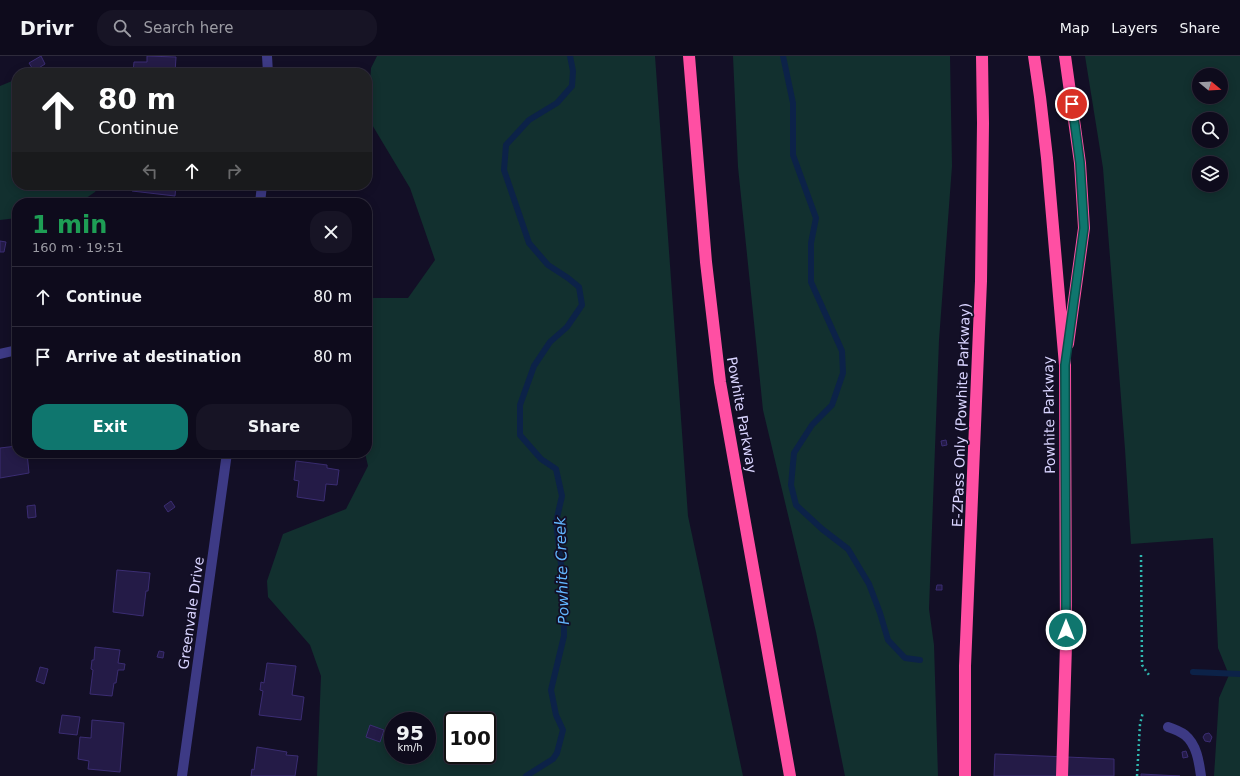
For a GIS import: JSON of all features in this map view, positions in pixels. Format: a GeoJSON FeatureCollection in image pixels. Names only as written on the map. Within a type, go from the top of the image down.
{"type":"FeatureCollection","features":[{"type":"Feature","properties":{"kind":"highway","name":"Powhite Parkway"},"geometry":{"type":"LineString","coordinates":[[689,56],[706,262],[720,382],[790,776]]}},
{"type":"Feature","properties":{"kind":"highway","name":"E-ZPass Only (Powhite Parkway)"},"geometry":{"type":"LineString","coordinates":[[965,776],[965,666],[981,281],[983,123],[982,56]]}},
{"type":"Feature","properties":{"kind":"highway","name":"Powhite Parkway"},"geometry":{"type":"LineString","coordinates":[[1034,56],[1047,158],[1065,365],[1066,645],[1062,776]]}},
{"type":"Feature","properties":{"kind":"highway"},"geometry":{"type":"LineString","coordinates":[[1065,56],[1080,163],[1084,228],[1065,365]]}},
{"type":"Feature","properties":{"kind":"street"},"geometry":{"type":"LineString","coordinates":[[267,56],[268,68]]}},
{"type":"Feature","properties":{"kind":"street"},"geometry":{"type":"LineString","coordinates":[[0,354],[12,351]]}},
{"type":"Feature","properties":{"kind":"street","name":"Greenvale Drive"},"geometry":{"type":"LineString","coordinates":[[182,776],[226,458]]}},
{"type":"Feature","properties":{"kind":"street"},"geometry":{"type":"LineString","coordinates":[[1168,727],[1184,734],[1190,739],[1196,752],[1201,776]]}},
{"type":"Feature","properties":{"kind":"path"},"geometry":{"type":"LineString","coordinates":[[1141,555],[1142,665],[1148,675]]}},
{"type":"Feature","properties":{"kind":"path"},"geometry":{"type":"LineString","coordinates":[[1137,776],[1140,724],[1143,712]]}},
{"type":"Feature","properties":{"kind":"green space"},"geometry":{"type":"Polygon","coordinates":[[[377,56],[655,56],[688,516],[743,776],[317,776],[321,676],[310,645],[268,597],[267,581],[283,534],[346,509],[368,466],[366,458],[372,458],[372,298],[408,298],[435,260],[410,188],[372,125],[371,68],[377,56]]]}},
{"type":"Feature","properties":{"kind":"green space"},"geometry":{"type":"Polygon","coordinates":[[[733,56],[950,56],[952,166],[939,340],[929,609],[934,645],[938,776],[845,776],[816,632],[763,410],[738,167],[733,56]]]}},
{"type":"Feature","properties":{"kind":"green space"},"geometry":{"type":"Polygon","coordinates":[[[1085,56],[1240,56],[1240,776],[1214,776],[1219,698],[1229,675],[1218,648],[1213,538],[1131,544],[1103,168],[1085,56]]]}},
{"type":"Feature","properties":{"kind":"green space"},"geometry":{"type":"Polygon","coordinates":[[[12,81],[12,190],[96,190],[95,192],[86,198],[12,198],[12,219],[0,220],[0,86],[12,81]]]}},
{"type":"Feature","properties":{"kind":"building"},"geometry":{"type":"Polygon","coordinates":[[[41,56],[45,64],[39,68],[32,68],[29,63],[41,56]]]}},
{"type":"Feature","properties":{"kind":"building"},"geometry":{"type":"Polygon","coordinates":[[[147,56],[176,57],[175,68],[133,68],[134,62],[147,62],[147,56]]]}},
{"type":"Feature","properties":{"kind":"building"},"geometry":{"type":"Polygon","coordinates":[[[132,190],[176,190],[175,196],[132,190]]]}},
{"type":"Feature","properties":{"kind":"building"},"geometry":{"type":"Polygon","coordinates":[[[0,241],[6,242],[4,252],[0,252],[0,241]]]}},
{"type":"Feature","properties":{"kind":"building"},"geometry":{"type":"Polygon","coordinates":[[[946,440],[947,445],[942,446],[941,441],[946,440]]]}},
{"type":"Feature","properties":{"kind":"building"},"geometry":{"type":"Polygon","coordinates":[[[12,447],[12,458],[28,458],[29,473],[0,478],[0,448],[12,447]]]}},
{"type":"Feature","properties":{"kind":"building"},"geometry":{"type":"Polygon","coordinates":[[[296,461],[327,465],[327,468],[339,470],[337,485],[326,484],[324,501],[297,497],[299,481],[294,480],[296,461]]]}},
{"type":"Feature","properties":{"kind":"building"},"geometry":{"type":"Polygon","coordinates":[[[171,501],[175,507],[168,512],[164,506],[171,501]]]}},
{"type":"Feature","properties":{"kind":"building"},"geometry":{"type":"Polygon","coordinates":[[[35,505],[36,517],[28,518],[27,506],[35,505]]]}},
{"type":"Feature","properties":{"kind":"building"},"geometry":{"type":"Polygon","coordinates":[[[117,570],[150,573],[143,616],[113,612],[117,570]]]}},
{"type":"Feature","properties":{"kind":"building"},"geometry":{"type":"Polygon","coordinates":[[[937,585],[942,585],[942,590],[936,590],[937,585]]]}},
{"type":"Feature","properties":{"kind":"building"},"geometry":{"type":"Polygon","coordinates":[[[95,647],[120,650],[118,663],[125,664],[124,670],[118,670],[112,696],[90,694],[93,670],[91,669],[92,660],[94,660],[95,647]]]}},
{"type":"Feature","properties":{"kind":"building"},"geometry":{"type":"Polygon","coordinates":[[[159,651],[164,652],[163,658],[157,657],[159,651]]]}},
{"type":"Feature","properties":{"kind":"building"},"geometry":{"type":"Polygon","coordinates":[[[267,663],[296,666],[292,695],[304,697],[301,720],[259,715],[263,691],[260,690],[261,682],[264,683],[267,663]]]}},
{"type":"Feature","properties":{"kind":"building"},"geometry":{"type":"Polygon","coordinates":[[[40,667],[48,669],[44,684],[36,681],[40,667]]]}},
{"type":"Feature","properties":{"kind":"building"},"geometry":{"type":"Polygon","coordinates":[[[62,715],[80,717],[77,735],[59,733],[62,715]]]}},
{"type":"Feature","properties":{"kind":"building"},"geometry":{"type":"Polygon","coordinates":[[[92,720],[124,723],[120,772],[88,769],[89,761],[78,759],[80,737],[91,738],[92,720]]]}},
{"type":"Feature","properties":{"kind":"building"},"geometry":{"type":"Polygon","coordinates":[[[370,725],[384,730],[380,742],[366,737],[370,725]]]}},
{"type":"Feature","properties":{"kind":"building"},"geometry":{"type":"Polygon","coordinates":[[[1209,733],[1212,737],[1210,742],[1205,741],[1203,737],[1205,734],[1209,733]]]}},
{"type":"Feature","properties":{"kind":"building"},"geometry":{"type":"Polygon","coordinates":[[[257,747],[287,752],[286,755],[298,756],[295,776],[251,776],[252,769],[254,770],[257,747]]]}},
{"type":"Feature","properties":{"kind":"building"},"geometry":{"type":"Polygon","coordinates":[[[1186,751],[1188,757],[1183,758],[1182,752],[1186,751]]]}},
{"type":"Feature","properties":{"kind":"building"},"geometry":{"type":"Polygon","coordinates":[[[995,754],[1114,759],[1114,776],[994,776],[995,754]]]}},
{"type":"Feature","properties":{"kind":"building"},"geometry":{"type":"Polygon","coordinates":[[[1141,774],[1180,776],[1141,776],[1141,774]]]}},
{"type":"Feature","properties":{"kind":"waterway","name":"Powhite Creek"},"geometry":{"type":"LineString","coordinates":[[526,776],[553,759],[557,753],[563,730],[556,715],[551,690],[564,636],[564,589],[556,522],[562,496],[556,469],[541,459],[520,435],[520,405],[534,366],[550,342],[567,327],[582,305],[579,287],[548,265],[529,243],[504,170],[506,145],[529,120],[557,103],[572,86],[573,71],[570,56]]}},
{"type":"Feature","properties":{"kind":"waterway"},"geometry":{"type":"LineString","coordinates":[[783,56],[793,103],[793,155],[816,218],[811,243],[811,282],[842,351],[843,373],[832,405],[812,425],[794,453],[791,485],[796,505],[822,529],[848,549],[869,584],[888,640],[905,658],[920,660]]}},
{"type":"Feature","properties":{"kind":"waterway"},"geometry":{"type":"LineString","coordinates":[[1193,672],[1240,674]]}},
{"type":"Feature","properties":{"kind":"route"},"geometry":{"type":"LineString","coordinates":[[1066,630],[1065,365],[1084,228],[1080,163],[1072,104]]}}]}
